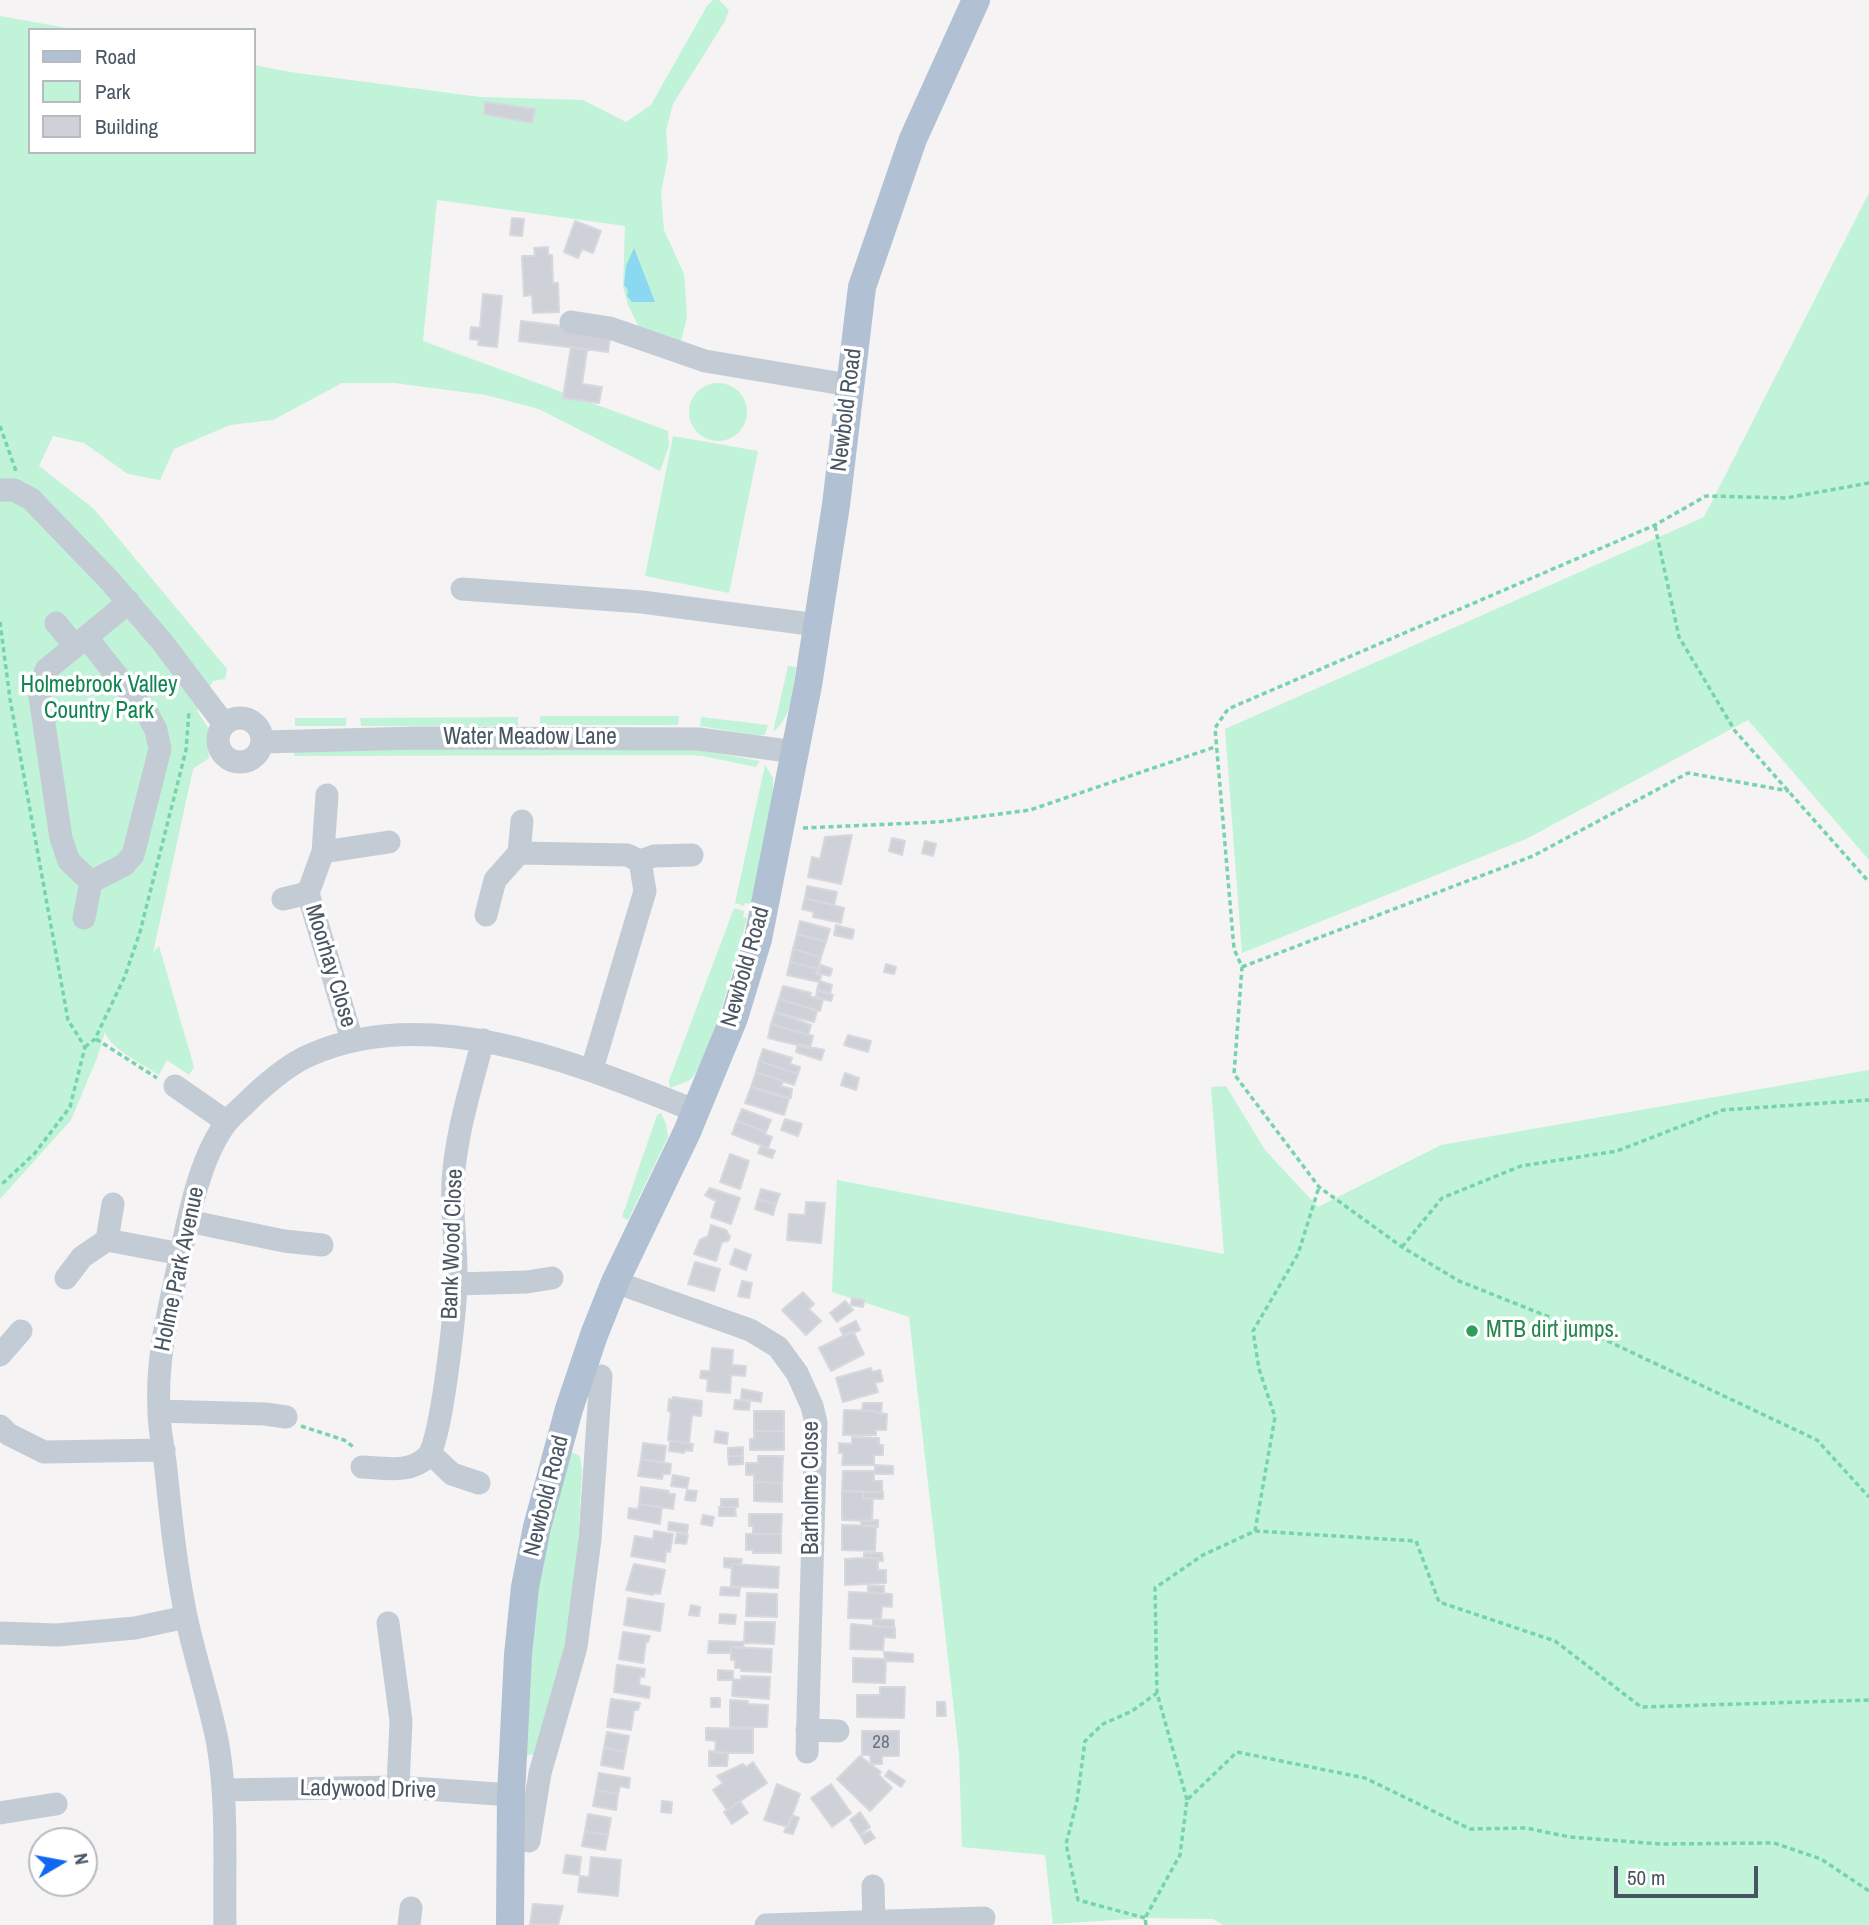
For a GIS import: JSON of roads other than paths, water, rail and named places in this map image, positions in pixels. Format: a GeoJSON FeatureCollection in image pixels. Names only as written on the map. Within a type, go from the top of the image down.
{"type":"FeatureCollection","features":[{"type":"Feature","properties":{"kind":"main road","name":"Newbold Road"},"geometry":{"type":"LineString","coordinates":[[510,1925],[521,1780],[518,1656],[525,1587],[537,1527],[594,1335],[615,1282],[696,1111],[734,1018],[758,939],[817,625],[836,505],[862,287],[913,139],[976,0]]}},
{"type":"Feature","properties":{"kind":"street"},"geometry":{"type":"LineString","coordinates":[[571,322],[610,328],[705,361],[849,385]]}},
{"type":"Feature","properties":{"kind":"street"},"geometry":{"type":"LineString","coordinates":[[0,490],[14,490],[32,499],[129,602],[191,678],[224,724]]}},
{"type":"Feature","properties":{"kind":"street"},"geometry":{"type":"LineString","coordinates":[[462,589],[642,602],[817,625]]}},
{"type":"Feature","properties":{"kind":"street"},"geometry":{"type":"LineString","coordinates":[[91,882],[69,861],[61,838],[39,696],[46,670],[129,602]]}},
{"type":"Feature","properties":{"kind":"street"},"geometry":{"type":"LineString","coordinates":[[56,623],[81,642],[148,715],[156,730],[160,749],[133,855],[124,865],[91,882]]}},
{"type":"Feature","properties":{"kind":"street"},"geometry":{"type":"LineString","coordinates":[[239,717],[256,723],[264,742],[257,756],[240,763],[230,760],[220,751],[218,736],[224,724],[239,717]]}},
{"type":"Feature","properties":{"kind":"street","name":"Water Meadow Lane"},"geometry":{"type":"LineString","coordinates":[[264,742],[416,738],[699,739],[795,752]]}},
{"type":"Feature","properties":{"kind":"street","name":"Moorhay Close"},"geometry":{"type":"LineString","coordinates":[[327,795],[323,852],[308,893],[352,1040]]}},
{"type":"Feature","properties":{"kind":"street"},"geometry":{"type":"LineString","coordinates":[[486,915],[495,880],[519,853],[522,821]]}},
{"type":"Feature","properties":{"kind":"street"},"geometry":{"type":"LineString","coordinates":[[323,852],[389,842]]}},
{"type":"Feature","properties":{"kind":"street"},"geometry":{"type":"LineString","coordinates":[[519,853],[627,855],[640,861],[654,856],[692,855]]}},
{"type":"Feature","properties":{"kind":"street"},"geometry":{"type":"LineString","coordinates":[[592,1069],[645,891],[640,861]]}},
{"type":"Feature","properties":{"kind":"street"},"geometry":{"type":"LineString","coordinates":[[84,918],[91,882]]}},
{"type":"Feature","properties":{"kind":"street"},"geometry":{"type":"LineString","coordinates":[[283,899],[308,893]]}},
{"type":"Feature","properties":{"kind":"street","name":"Holme Park Avenue"},"geometry":{"type":"LineString","coordinates":[[225,1925],[226,1858],[218,1744],[186,1617],[174,1550],[159,1411],[162,1336],[188,1221],[202,1169],[227,1122],[267,1084],[308,1056],[352,1040],[400,1034],[441,1035],[483,1041],[592,1069],[696,1111]]}},
{"type":"Feature","properties":{"kind":"street","name":"Bank Wood Close"},"geometry":{"type":"LineString","coordinates":[[430,1453],[441,1414],[456,1284],[453,1183],[458,1139],[483,1041]]}},
{"type":"Feature","properties":{"kind":"street"},"geometry":{"type":"LineString","coordinates":[[175,1086],[227,1122]]}},
{"type":"Feature","properties":{"kind":"street"},"geometry":{"type":"LineString","coordinates":[[107,1240],[113,1204]]}},
{"type":"Feature","properties":{"kind":"street"},"geometry":{"type":"LineString","coordinates":[[188,1221],[284,1241],[322,1245]]}},
{"type":"Feature","properties":{"kind":"street"},"geometry":{"type":"LineString","coordinates":[[66,1278],[82,1257],[107,1240],[181,1254]]}},
{"type":"Feature","properties":{"kind":"street"},"geometry":{"type":"LineString","coordinates":[[456,1284],[527,1282],[552,1278]]}},
{"type":"Feature","properties":{"kind":"street","name":"Barholme Close"},"geometry":{"type":"LineString","coordinates":[[615,1282],[750,1330],[778,1347],[797,1373],[812,1406],[816,1423],[807,1741],[838,1731]]}},
{"type":"Feature","properties":{"kind":"street"},"geometry":{"type":"LineString","coordinates":[[0,1355],[22,1331]]}},
{"type":"Feature","properties":{"kind":"street","name":"Newbold Road"},"geometry":{"type":"LineString","coordinates":[[529,1841],[521,1780],[576,1647],[590,1539],[601,1376]]}},
{"type":"Feature","properties":{"kind":"street"},"geometry":{"type":"LineString","coordinates":[[159,1411],[230,1425],[265,1413],[286,1417]]}},
{"type":"Feature","properties":{"kind":"street"},"geometry":{"type":"LineString","coordinates":[[0,1426],[9,1434],[44,1452],[164,1450]]}},
{"type":"Feature","properties":{"kind":"street"},"geometry":{"type":"LineString","coordinates":[[563,1433],[595,1438]]}},
{"type":"Feature","properties":{"kind":"street"},"geometry":{"type":"LineString","coordinates":[[360,1458],[399,1469],[418,1465],[430,1453],[452,1474],[479,1483]]}},
{"type":"Feature","properties":{"kind":"street"},"geometry":{"type":"LineString","coordinates":[[0,1633],[57,1635],[135,1628],[186,1617]]}},
{"type":"Feature","properties":{"kind":"street"},"geometry":{"type":"LineString","coordinates":[[388,1623],[401,1721],[398,1787]]}},
{"type":"Feature","properties":{"kind":"street","name":"Ladywood Drive"},"geometry":{"type":"LineString","coordinates":[[223,1790],[398,1787],[521,1780]]}},
{"type":"Feature","properties":{"kind":"street"},"geometry":{"type":"LineString","coordinates":[[5,1812],[56,1804]]}},
{"type":"Feature","properties":{"kind":"street"},"geometry":{"type":"LineString","coordinates":[[873,1886],[874,1921]]}},
{"type":"Feature","properties":{"kind":"street"},"geometry":{"type":"LineString","coordinates":[[766,1925],[984,1918]]}},
{"type":"Feature","properties":{"kind":"water"},"geometry":{"type":"Polygon","coordinates":[[[634,248],[655,302],[632,302],[627,296],[628,290],[624,285],[626,266],[634,248]]]}},
{"type":"Feature","properties":{"kind":"place","name":"MTB dirt jumps."},"geometry":{"type":"Point","coordinates":[1472,1331]}},
{"type":"Feature","properties":{"kind":"park label","name":"Holmebrook Valley Country Park"},"geometry":{"type":"Point","coordinates":[99,699]}}]}
